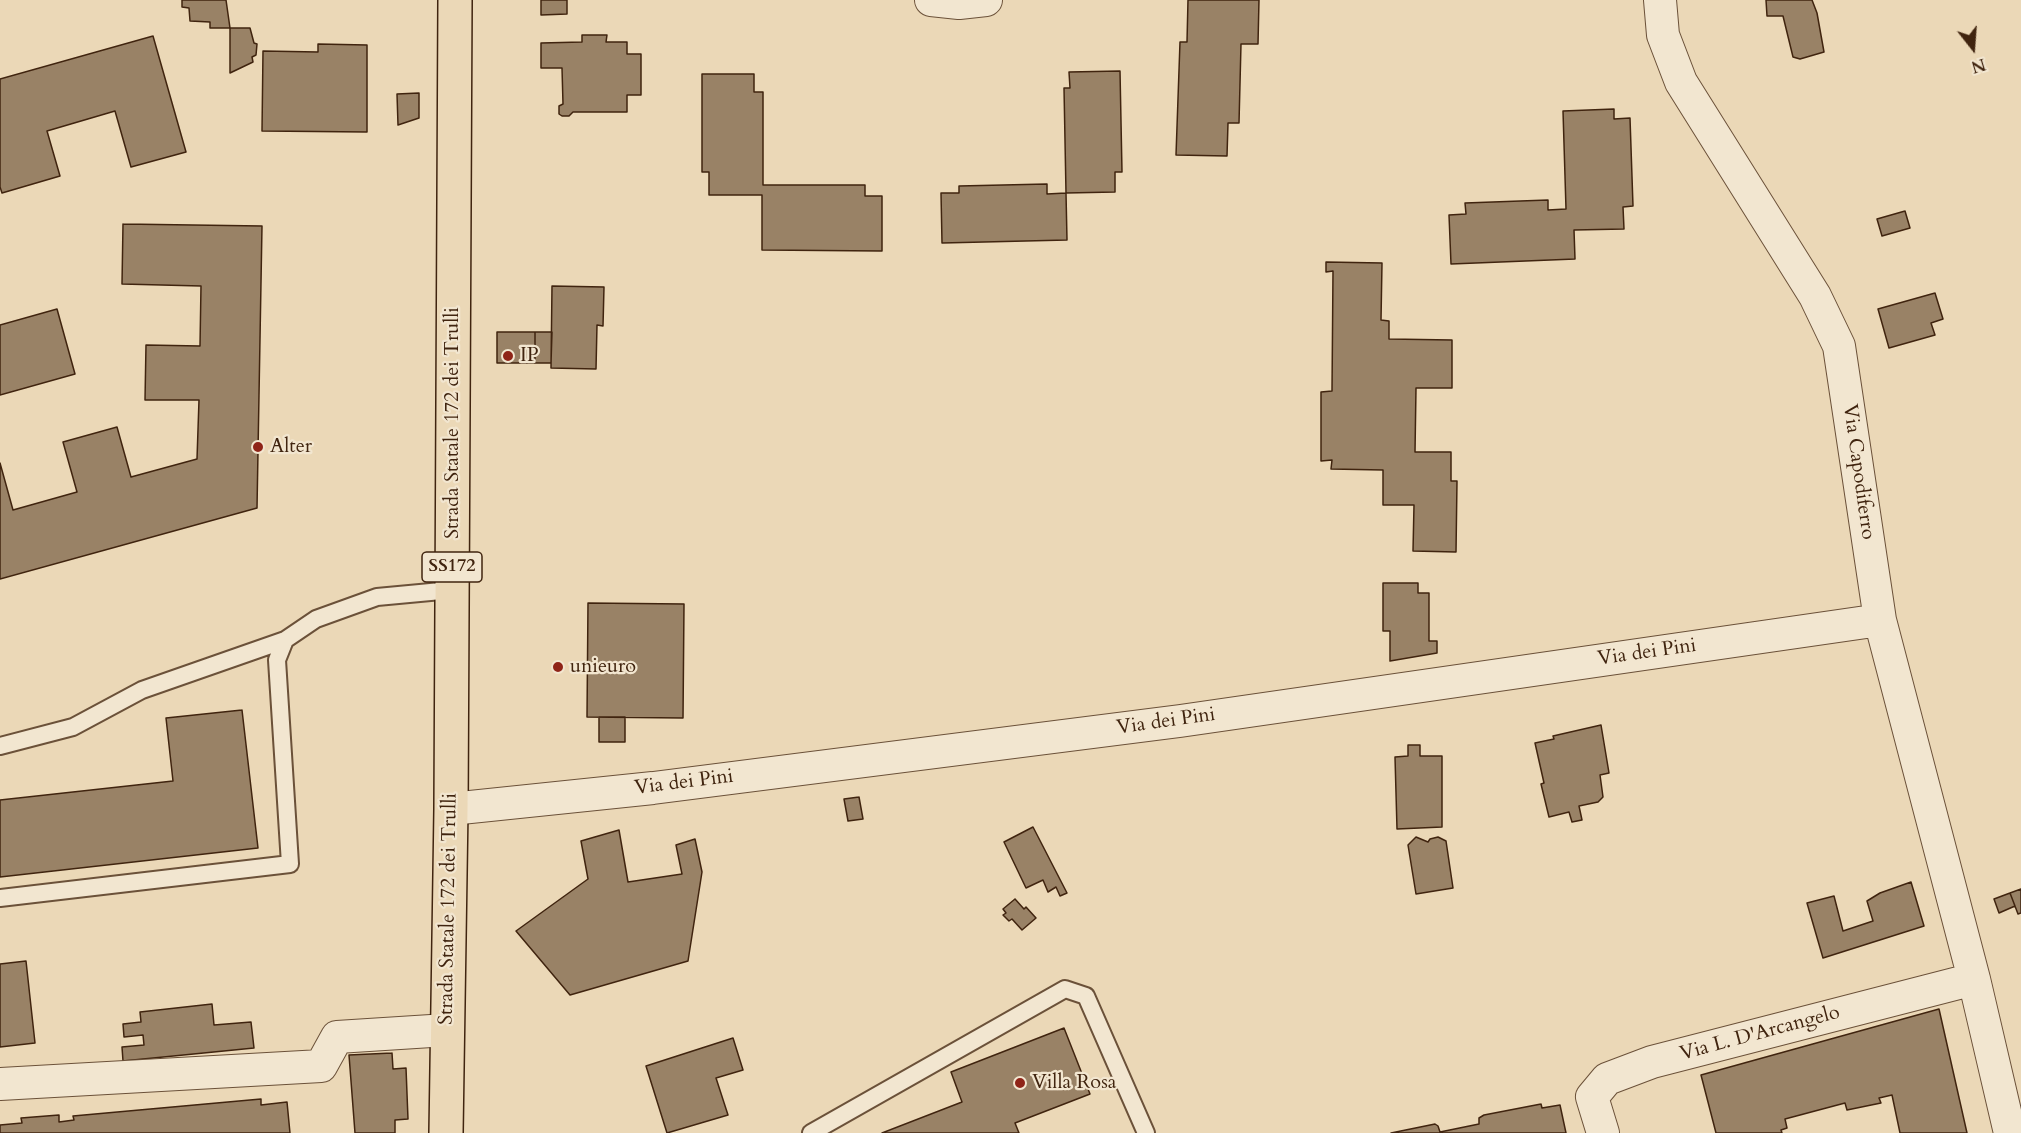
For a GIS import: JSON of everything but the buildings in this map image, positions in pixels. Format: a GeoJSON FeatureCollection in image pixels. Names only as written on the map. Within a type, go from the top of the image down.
{"type":"FeatureCollection","features":[{"type":"Feature","properties":{"kind":"main road","name":"Strada Statale 172 dei Trulli"},"geometry":{"type":"LineString","coordinates":[[446,1133],[451,809],[455,0]]}},
{"type":"Feature","properties":{"kind":"street"},"geometry":{"type":"LineString","coordinates":[[931,0],[959,3],[986,0]]}},
{"type":"Feature","properties":{"kind":"street","name":"Via Capodiferro"},"geometry":{"type":"LineString","coordinates":[[1660,0],[1663,35],[1681,82],[1815,296],[1839,346],[1880,620],[1974,979],[2010,1133]]}},
{"type":"Feature","properties":{"kind":"street","name":"Via dei Pini"},"geometry":{"type":"LineString","coordinates":[[451,809],[653,788],[1180,721],[1880,620]]}},
{"type":"Feature","properties":{"kind":"street","name":"Via L. D'Arcangelo"},"geometry":{"type":"LineString","coordinates":[[1602,1133],[1592,1097],[1607,1079],[1652,1062],[1974,979]]}},
{"type":"Feature","properties":{"kind":"street"},"geometry":{"type":"LineString","coordinates":[[0,1084],[321,1066],[337,1037],[447,1030]]}},
{"type":"Feature","properties":{"kind":"lane"},"geometry":{"type":"LineString","coordinates":[[0,746],[73,728],[142,690],[285,639],[316,620],[377,597],[452,590]]}},
{"type":"Feature","properties":{"kind":"lane"},"geometry":{"type":"LineString","coordinates":[[0,898],[290,864],[277,660],[285,639]]}},
{"type":"Feature","properties":{"kind":"lane"},"geometry":{"type":"LineString","coordinates":[[811,1133],[1065,989],[1086,996],[1146,1133]]}},
{"type":"Feature","properties":{"kind":"place","name":"IP"},"geometry":{"type":"Point","coordinates":[508,356]}},
{"type":"Feature","properties":{"kind":"place","name":"Alter"},"geometry":{"type":"Point","coordinates":[258,447]}},
{"type":"Feature","properties":{"kind":"place","name":"unieuro"},"geometry":{"type":"Point","coordinates":[558,667]}},
{"type":"Feature","properties":{"kind":"place","name":"Villa Rosa"},"geometry":{"type":"Point","coordinates":[1020,1083]}}]}
